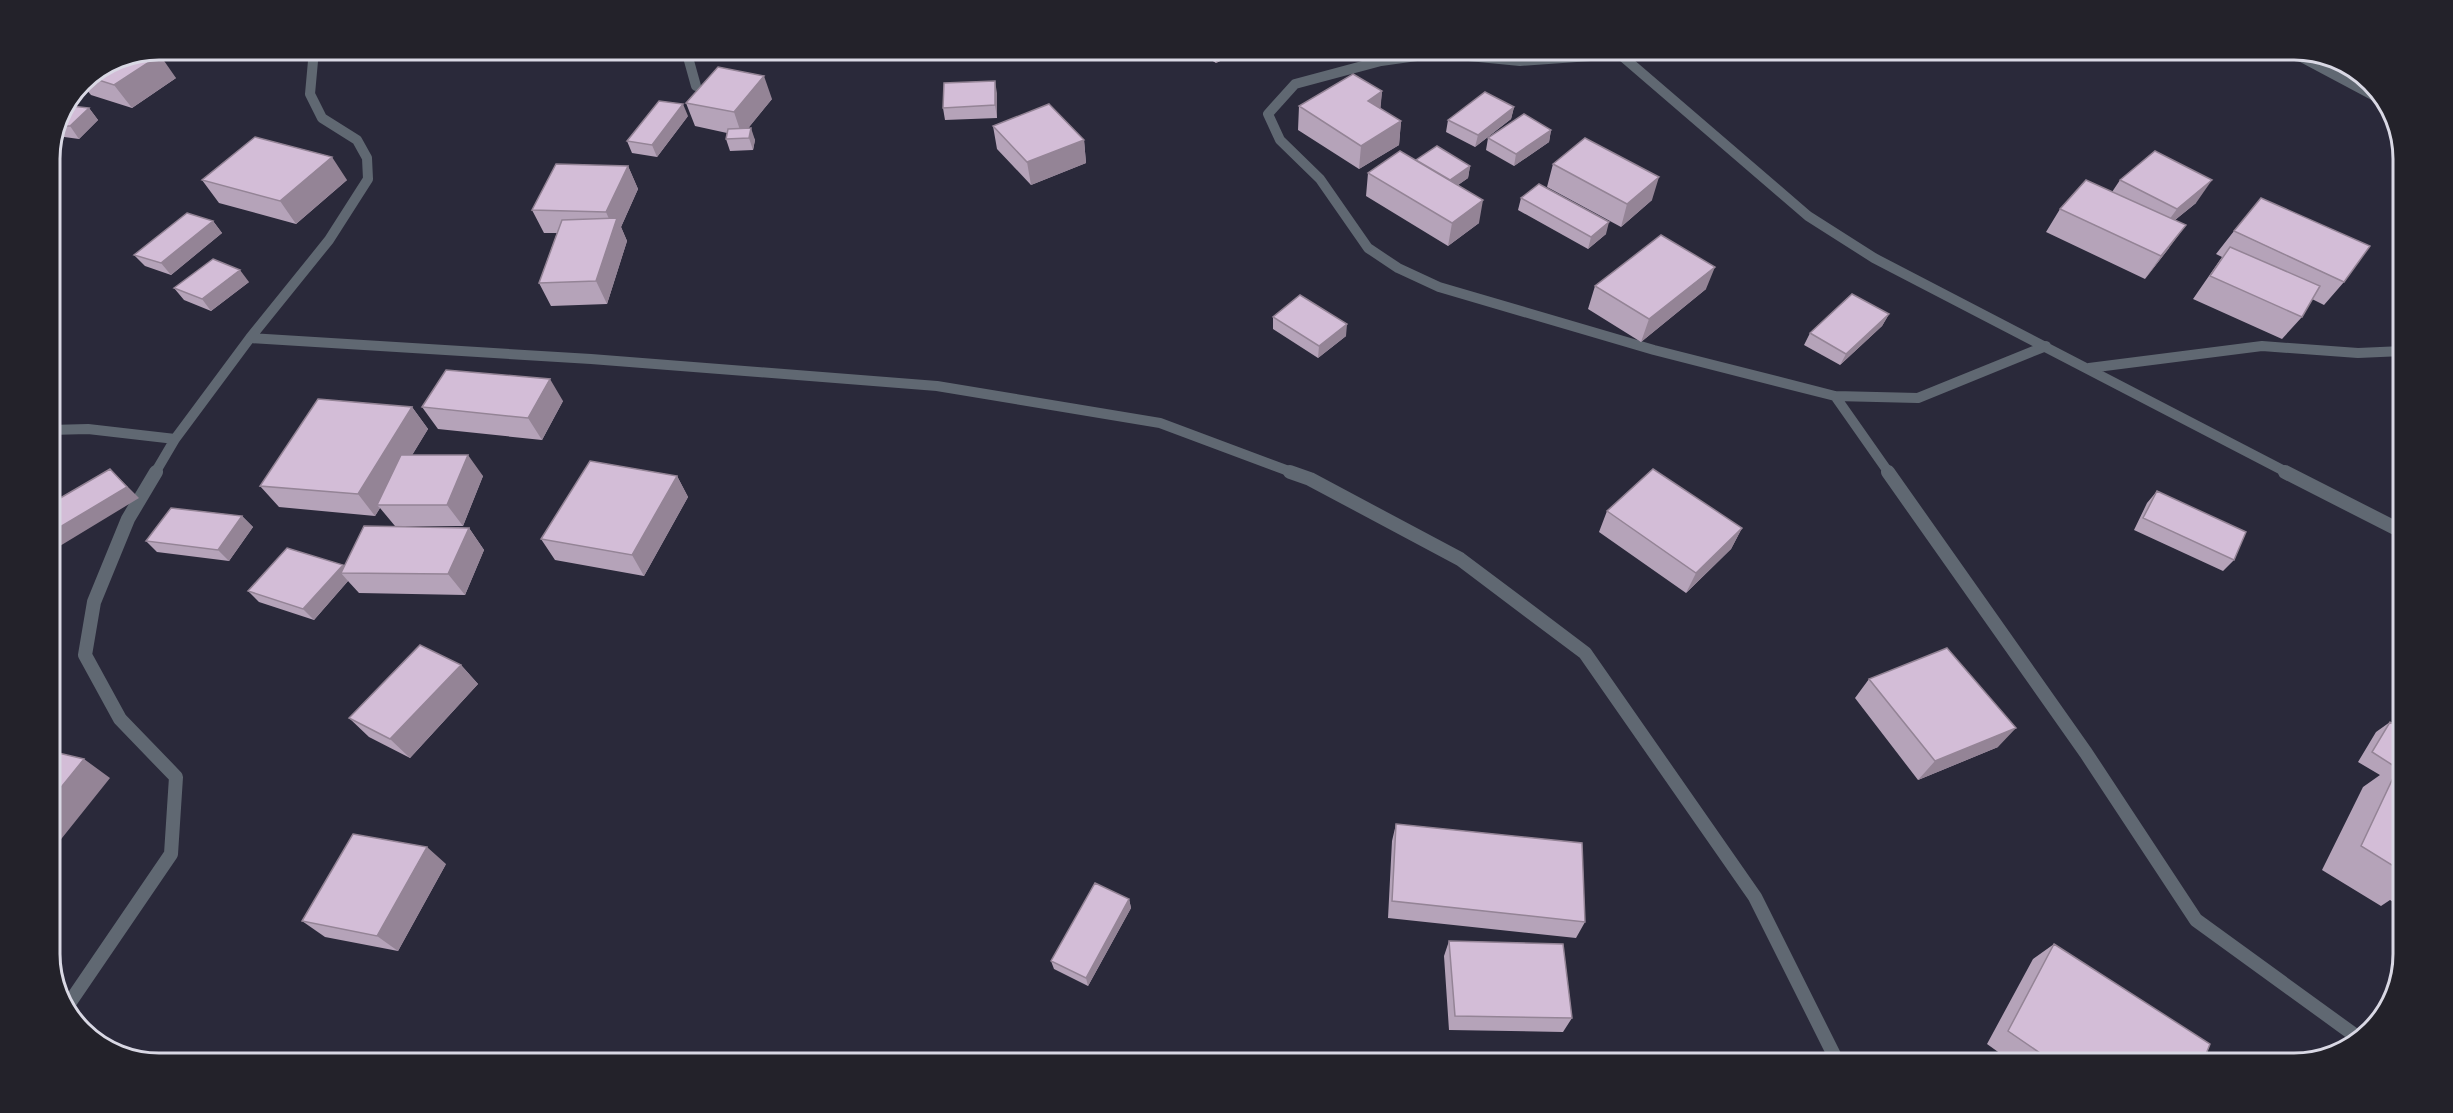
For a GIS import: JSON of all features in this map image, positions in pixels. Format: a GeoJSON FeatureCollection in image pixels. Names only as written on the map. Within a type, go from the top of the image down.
{"type":"FeatureCollection","features":[{"type":"Feature","properties":{"kind":"street"},"geometry":{"type":"LineString","coordinates":[[71,1000],[171,854],[176,777],[120,719],[85,655],[94,602],[128,519],[174,439],[250,338],[329,240],[368,179],[367,158],[357,140],[322,118],[310,94],[313,60]]}},
{"type":"Feature","properties":{"kind":"street"},"geometry":{"type":"LineString","coordinates":[[689,60],[696,86]]}},
{"type":"Feature","properties":{"kind":"street"},"geometry":{"type":"LineString","coordinates":[[1393,60],[1295,84],[1268,114],[1280,140],[1320,179],[1368,248],[1398,268],[1439,287],[1620,340],[1835,396],[1918,398],[2046,346]]}},
{"type":"Feature","properties":{"kind":"street"},"geometry":{"type":"LineString","coordinates":[[1502,60],[1520,62],[1539,60]]}},
{"type":"Feature","properties":{"kind":"street"},"geometry":{"type":"LineString","coordinates":[[1625,60],[1808,216],[1874,258],[2393,527]]}},
{"type":"Feature","properties":{"kind":"street"},"geometry":{"type":"LineString","coordinates":[[2310,62],[2364,90]]}},
{"type":"Feature","properties":{"kind":"street"},"geometry":{"type":"LineString","coordinates":[[250,338],[591,359],[937,386],[1160,423],[1310,479],[1460,559],[1585,653],[1755,897],[1833,1053]]}},
{"type":"Feature","properties":{"kind":"street"},"geometry":{"type":"LineString","coordinates":[[2089,368],[2262,346],[2358,352],[2393,351]]}},
{"type":"Feature","properties":{"kind":"street"},"geometry":{"type":"LineString","coordinates":[[1835,396],[2086,753],[2196,920],[2352,1033]]}},
{"type":"Feature","properties":{"kind":"street"},"geometry":{"type":"LineString","coordinates":[[60,430],[88,429],[174,439]]}},
{"type":"Feature","properties":{"kind":"building"},"geometry":{"type":"Polygon","coordinates":[[[151,61],[114,85],[100,80],[121,68],[151,61]]]}},
{"type":"Feature","properties":{"kind":"building"},"geometry":{"type":"Polygon","coordinates":[[[718,67],[764,76],[734,112],[686,103],[718,67]]]}},
{"type":"Feature","properties":{"kind":"building"},"geometry":{"type":"Polygon","coordinates":[[[1353,74],[1382,91],[1368,101],[1401,121],[1361,146],[1299,106],[1353,74]]]}},
{"type":"Feature","properties":{"kind":"building"},"geometry":{"type":"Polygon","coordinates":[[[995,81],[995,105],[943,108],[944,83],[995,81]]]}},
{"type":"Feature","properties":{"kind":"building"},"geometry":{"type":"Polygon","coordinates":[[[1485,92],[1514,107],[1478,135],[1448,120],[1485,92]]]}},
{"type":"Feature","properties":{"kind":"building"},"geometry":{"type":"Polygon","coordinates":[[[659,101],[683,104],[652,145],[627,141],[659,101]]]}},
{"type":"Feature","properties":{"kind":"building"},"geometry":{"type":"Polygon","coordinates":[[[1049,104],[1084,140],[1027,162],[993,126],[1049,104]]]}},
{"type":"Feature","properties":{"kind":"building"},"geometry":{"type":"Polygon","coordinates":[[[76,107],[89,108],[70,126],[66,126],[76,107]]]}},
{"type":"Feature","properties":{"kind":"building"},"geometry":{"type":"Polygon","coordinates":[[[1524,114],[1551,130],[1516,154],[1488,138],[1524,114]]]}},
{"type":"Feature","properties":{"kind":"building"},"geometry":{"type":"Polygon","coordinates":[[[751,128],[749,138],[726,139],[728,129],[751,128]]]}},
{"type":"Feature","properties":{"kind":"building"},"geometry":{"type":"Polygon","coordinates":[[[255,137],[332,157],[280,201],[202,180],[255,137]]]}},
{"type":"Feature","properties":{"kind":"building"},"geometry":{"type":"Polygon","coordinates":[[[1585,138],[1659,177],[1627,204],[1553,164],[1585,138]]]}},
{"type":"Feature","properties":{"kind":"building"},"geometry":{"type":"Polygon","coordinates":[[[1437,146],[1470,166],[1450,180],[1416,160],[1437,146]]]}},
{"type":"Feature","properties":{"kind":"building"},"geometry":{"type":"Polygon","coordinates":[[[1400,151],[1483,200],[1452,223],[1368,173],[1400,151]]]}},
{"type":"Feature","properties":{"kind":"building"},"geometry":{"type":"Polygon","coordinates":[[[2155,151],[2212,180],[2177,209],[2120,180],[2155,151]]]}},
{"type":"Feature","properties":{"kind":"building"},"geometry":{"type":"Polygon","coordinates":[[[556,164],[628,166],[606,212],[532,210],[556,164]]]}},
{"type":"Feature","properties":{"kind":"building"},"geometry":{"type":"Polygon","coordinates":[[[2086,180],[2186,225],[2161,256],[2060,209],[2086,180]]]}},
{"type":"Feature","properties":{"kind":"building"},"geometry":{"type":"Polygon","coordinates":[[[1539,184],[1609,222],[1591,237],[1521,198],[1539,184]]]}},
{"type":"Feature","properties":{"kind":"building"},"geometry":{"type":"Polygon","coordinates":[[[2261,198],[2370,246],[2344,282],[2234,231],[2261,198]]]}},
{"type":"Feature","properties":{"kind":"building"},"geometry":{"type":"Polygon","coordinates":[[[187,213],[213,221],[161,263],[134,255],[187,213]]]}},
{"type":"Feature","properties":{"kind":"building"},"geometry":{"type":"Polygon","coordinates":[[[617,218],[596,281],[539,283],[562,220],[617,218]]]}},
{"type":"Feature","properties":{"kind":"building"},"geometry":{"type":"Polygon","coordinates":[[[1661,235],[1715,267],[1649,319],[1595,286],[1661,235]]]}},
{"type":"Feature","properties":{"kind":"building"},"geometry":{"type":"Polygon","coordinates":[[[2230,247],[2320,286],[2302,317],[2210,276],[2230,247]]]}},
{"type":"Feature","properties":{"kind":"building"},"geometry":{"type":"Polygon","coordinates":[[[213,259],[240,270],[202,299],[174,288],[213,259]]]}},
{"type":"Feature","properties":{"kind":"building"},"geometry":{"type":"Polygon","coordinates":[[[1852,294],[1889,314],[1846,354],[1810,333],[1852,294]]]}},
{"type":"Feature","properties":{"kind":"building"},"geometry":{"type":"Polygon","coordinates":[[[1300,295],[1347,324],[1319,346],[1273,317],[1300,295]]]}},
{"type":"Feature","properties":{"kind":"building"},"geometry":{"type":"Polygon","coordinates":[[[446,370],[550,379],[528,418],[422,407],[446,370]]]}},
{"type":"Feature","properties":{"kind":"building"},"geometry":{"type":"Polygon","coordinates":[[[318,399],[412,407],[358,494],[260,486],[318,399]]]}},
{"type":"Feature","properties":{"kind":"building"},"geometry":{"type":"Polygon","coordinates":[[[401,455],[468,455],[447,505],[377,505],[401,455]]]}},
{"type":"Feature","properties":{"kind":"building"},"geometry":{"type":"Polygon","coordinates":[[[590,461],[677,476],[632,555],[541,539],[590,461]]]}},
{"type":"Feature","properties":{"kind":"building"},"geometry":{"type":"Polygon","coordinates":[[[110,469],[127,487],[60,527],[60,498],[110,469]]]}},
{"type":"Feature","properties":{"kind":"building"},"geometry":{"type":"Polygon","coordinates":[[[1653,469],[1742,528],[1696,573],[1607,511],[1653,469]]]}},
{"type":"Feature","properties":{"kind":"building"},"geometry":{"type":"Polygon","coordinates":[[[2157,491],[2246,532],[2234,560],[2143,518],[2157,491]]]}},
{"type":"Feature","properties":{"kind":"building"},"geometry":{"type":"Polygon","coordinates":[[[171,508],[242,516],[218,550],[146,541],[171,508]]]}},
{"type":"Feature","properties":{"kind":"building"},"geometry":{"type":"Polygon","coordinates":[[[364,526],[469,528],[448,574],[341,573],[364,526]]]}},
{"type":"Feature","properties":{"kind":"building"},"geometry":{"type":"Polygon","coordinates":[[[287,548],[343,565],[303,609],[248,591],[287,548]]]}},
{"type":"Feature","properties":{"kind":"building"},"geometry":{"type":"Polygon","coordinates":[[[420,645],[461,665],[390,739],[349,718],[420,645]]]}},
{"type":"Feature","properties":{"kind":"building"},"geometry":{"type":"Polygon","coordinates":[[[1947,648],[2016,728],[1935,761],[1869,679],[1947,648]]]}},
{"type":"Feature","properties":{"kind":"building"},"geometry":{"type":"Polygon","coordinates":[[[2390,722],[2393,724],[2393,765],[2372,752],[2390,722]]]}},
{"type":"Feature","properties":{"kind":"building"},"geometry":{"type":"Polygon","coordinates":[[[60,753],[84,759],[60,789],[60,753]]]}},
{"type":"Feature","properties":{"kind":"building"},"geometry":{"type":"Polygon","coordinates":[[[2393,778],[2393,866],[2361,846],[2393,778]]]}},
{"type":"Feature","properties":{"kind":"building"},"geometry":{"type":"Polygon","coordinates":[[[1396,824],[1582,843],[1585,922],[1392,901],[1396,824]]]}},
{"type":"Feature","properties":{"kind":"building"},"geometry":{"type":"Polygon","coordinates":[[[353,834],[427,847],[377,936],[302,921],[353,834]]]}},
{"type":"Feature","properties":{"kind":"building"},"geometry":{"type":"Polygon","coordinates":[[[1095,883],[1129,899],[1086,978],[1051,961],[1095,883]]]}},
{"type":"Feature","properties":{"kind":"building"},"geometry":{"type":"Polygon","coordinates":[[[1449,941],[1563,944],[1572,1018],[1455,1016],[1449,941]]]}},
{"type":"Feature","properties":{"kind":"building"},"geometry":{"type":"Polygon","coordinates":[[[2054,944],[2210,1044],[2206,1053],[2040,1053],[2008,1031],[2054,944]]]}}]}
